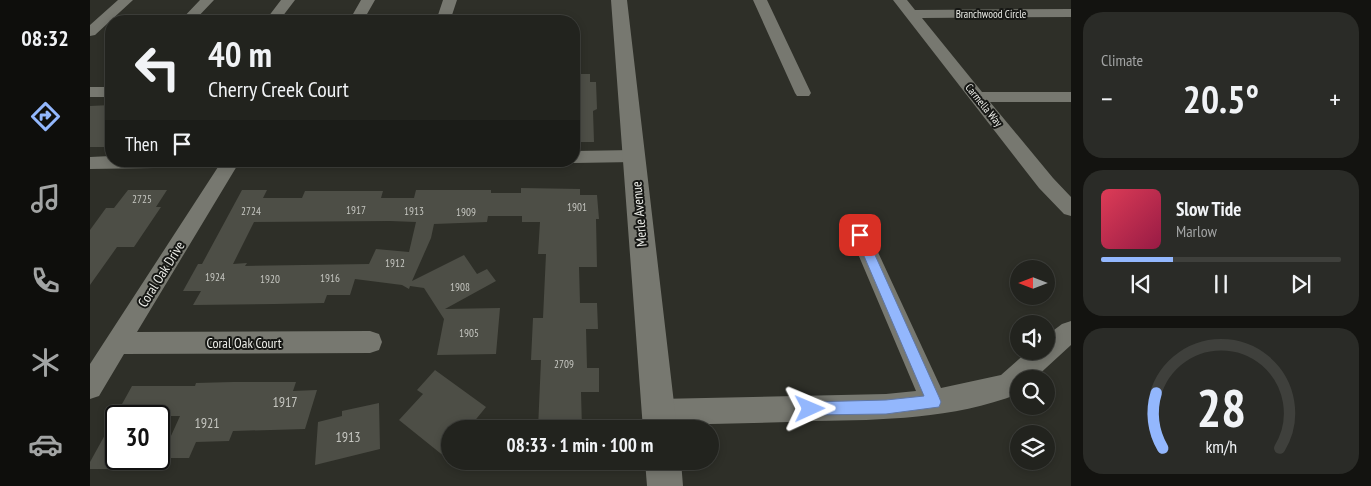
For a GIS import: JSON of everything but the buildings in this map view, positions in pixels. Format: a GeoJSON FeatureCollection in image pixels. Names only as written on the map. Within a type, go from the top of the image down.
{"type":"FeatureCollection","features":[{"type":"Feature","properties":{"kind":"street"},"geometry":{"type":"LineString","coordinates":[[109,15],[126,0]]}},
{"type":"Feature","properties":{"kind":"street"},"geometry":{"type":"LineString","coordinates":[[193,15],[207,0]]}},
{"type":"Feature","properties":{"kind":"street"},"geometry":{"type":"LineString","coordinates":[[277,15],[288,0]]}},
{"type":"Feature","properties":{"kind":"street"},"geometry":{"type":"LineString","coordinates":[[359,15],[368,0]]}},
{"type":"Feature","properties":{"kind":"street"},"geometry":{"type":"LineString","coordinates":[[445,15],[450,0]]}},
{"type":"Feature","properties":{"kind":"street","name":"Merle Avenue"},"geometry":{"type":"LineString","coordinates":[[619,0],[659,420]]}},
{"type":"Feature","properties":{"kind":"street"},"geometry":{"type":"LineString","coordinates":[[760,0],[803,93]]}},
{"type":"Feature","properties":{"kind":"street","name":"Carmella Way"},"geometry":{"type":"LineString","coordinates":[[900,0],[1046,183],[1071,209]]}},
{"type":"Feature","properties":{"kind":"street","name":"Branchwood Circle"},"geometry":{"type":"LineString","coordinates":[[912,14],[1071,13]]}},
{"type":"Feature","properties":{"kind":"street"},"geometry":{"type":"LineString","coordinates":[[90,32],[105,19]]}},
{"type":"Feature","properties":{"kind":"street"},"geometry":{"type":"LineString","coordinates":[[90,92],[105,92]]}},
{"type":"Feature","properties":{"kind":"street"},"geometry":{"type":"LineString","coordinates":[[978,97],[1071,96]]}},
{"type":"Feature","properties":{"kind":"street"},"geometry":{"type":"LineString","coordinates":[[580,157],[634,156]]}},
{"type":"Feature","properties":{"kind":"street"},"geometry":{"type":"LineString","coordinates":[[90,163],[105,163]]}},
{"type":"Feature","properties":{"kind":"street","name":"Coral Oak Drive"},"geometry":{"type":"LineString","coordinates":[[90,387],[227,167]]}},
{"type":"Feature","properties":{"kind":"street"},"geometry":{"type":"LineString","coordinates":[[860,235],[934,402]]}},
{"type":"Feature","properties":{"kind":"street"},"geometry":{"type":"LineString","coordinates":[[1055,344],[1071,331]]}},
{"type":"Feature","properties":{"kind":"street","name":"Coral Oak Court"},"geometry":{"type":"LineString","coordinates":[[117,343],[370,342]]}},
{"type":"Feature","properties":{"kind":"street"},"geometry":{"type":"LineString","coordinates":[[659,420],[886,407],[934,402],[978,394],[1009,385],[1036,360]]}},
{"type":"Feature","properties":{"kind":"street"},"geometry":{"type":"LineString","coordinates":[[664,470],[665,486]]}},
{"type":"Feature","properties":{"kind":"route"},"geometry":{"type":"LineString","coordinates":[[810,409],[886,407],[934,402],[860,235]]}}]}
